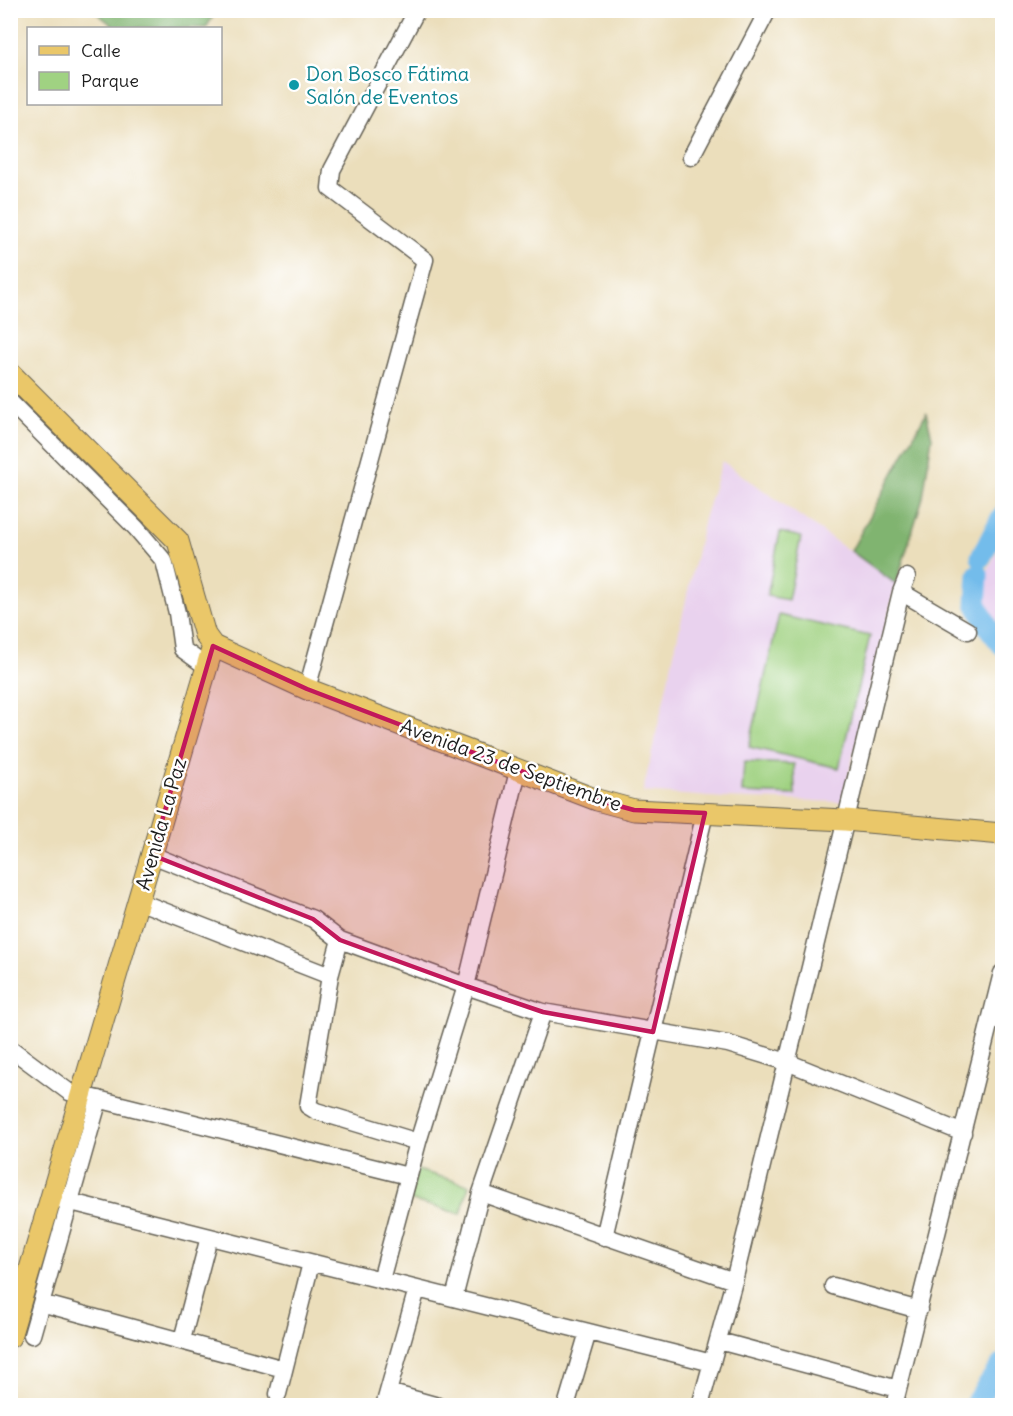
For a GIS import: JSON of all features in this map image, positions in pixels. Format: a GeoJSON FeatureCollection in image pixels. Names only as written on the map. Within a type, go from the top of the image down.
{"type":"FeatureCollection","features":[{"type":"Feature","properties":{"kind":"main road"},"geometry":{"type":"LineString","coordinates":[[10,373],[178,541],[205,636],[213,646]]}},
{"type":"Feature","properties":{"kind":"main road","name":"Avenida 23 de Septiembre"},"geometry":{"type":"LineString","coordinates":[[213,646],[307,688],[518,771],[597,800],[634,810],[845,820],[1002,834]]}},
{"type":"Feature","properties":{"kind":"main road","name":"Avenida La Paz"},"geometry":{"type":"LineString","coordinates":[[10,1337],[60,1199],[90,1096],[138,901],[213,646]]}},
{"type":"Feature","properties":{"kind":"street"},"geometry":{"type":"LineString","coordinates":[[307,688],[425,260],[330,188],[332,170],[417,10]]}},
{"type":"Feature","properties":{"kind":"street"},"geometry":{"type":"LineString","coordinates":[[690,157],[768,10]]}},
{"type":"Feature","properties":{"kind":"street"},"geometry":{"type":"LineString","coordinates":[[10,402],[136,528],[164,561],[177,613],[182,649],[207,667]]}},
{"type":"Feature","properties":{"kind":"street"},"geometry":{"type":"LineString","coordinates":[[700,1406],[734,1281],[904,585],[968,631]]}},
{"type":"Feature","properties":{"kind":"street"},"geometry":{"type":"LineString","coordinates":[[381,1280],[417,1142],[466,986],[518,771]]}},
{"type":"Feature","properties":{"kind":"street"},"geometry":{"type":"LineString","coordinates":[[604,1237],[705,813]]}},
{"type":"Feature","properties":{"kind":"street"},"geometry":{"type":"LineString","coordinates":[[152,855],[313,919],[340,940],[466,986],[543,1012],[728,1044],[787,1062],[963,1133]]}},
{"type":"Feature","properties":{"kind":"street"},"geometry":{"type":"LineString","coordinates":[[138,901],[330,976]]}},
{"type":"Feature","properties":{"kind":"street"},"geometry":{"type":"LineString","coordinates":[[340,940],[330,976],[308,1106],[316,1111],[417,1142]]}},
{"type":"Feature","properties":{"kind":"street"},"geometry":{"type":"LineString","coordinates":[[719,1341],[896,1397],[1002,973]]}},
{"type":"Feature","properties":{"kind":"street"},"geometry":{"type":"LineString","coordinates":[[454,1298],[481,1193],[543,1012]]}},
{"type":"Feature","properties":{"kind":"street"},"geometry":{"type":"LineString","coordinates":[[10,1048],[69,1092],[408,1176]]}},
{"type":"Feature","properties":{"kind":"street"},"geometry":{"type":"LineString","coordinates":[[481,1193],[734,1281]]}},
{"type":"Feature","properties":{"kind":"street"},"geometry":{"type":"LineString","coordinates":[[32,1335],[41,1303],[60,1199],[712,1363]]}},
{"type":"Feature","properties":{"kind":"street"},"geometry":{"type":"LineString","coordinates":[[182,1340],[209,1237]]}},
{"type":"Feature","properties":{"kind":"street"},"geometry":{"type":"LineString","coordinates":[[278,1394],[311,1263]]}},
{"type":"Feature","properties":{"kind":"street"},"geometry":{"type":"LineString","coordinates":[[833,1286],[919,1310]]}},
{"type":"Feature","properties":{"kind":"street"},"geometry":{"type":"LineString","coordinates":[[417,1289],[386,1399],[438,1406]]}},
{"type":"Feature","properties":{"kind":"street"},"geometry":{"type":"LineString","coordinates":[[41,1303],[284,1369]]}},
{"type":"Feature","properties":{"kind":"street"},"geometry":{"type":"LineString","coordinates":[[566,1406],[588,1332]]}},
{"type":"Feature","properties":{"kind":"highlighted area"},"geometry":{"type":"Polygon","coordinates":[[[213,646],[307,689],[597,800],[634,810],[705,813],[653,1032],[543,1012],[466,986],[340,940],[313,919],[152,855],[213,646]]]}},
{"type":"Feature","properties":{"kind":"shaded area"},"geometry":{"type":"Polygon","coordinates":[[[722,461],[896,584],[842,802],[725,798],[643,792],[704,519],[722,461]]]}},
{"type":"Feature","properties":{"kind":"shaded area"},"geometry":{"type":"Polygon","coordinates":[[[1002,541],[1002,630],[987,602],[983,580],[1002,541]]]}},
{"type":"Feature","properties":{"kind":"green space"},"geometry":{"type":"Polygon","coordinates":[[[211,10],[215,13],[207,27],[115,27],[94,11],[211,10]]]}},
{"type":"Feature","properties":{"kind":"green space"},"geometry":{"type":"Polygon","coordinates":[[[926,413],[932,437],[923,497],[896,584],[851,551],[926,413]]]}},
{"type":"Feature","properties":{"kind":"green space"},"geometry":{"type":"Polygon","coordinates":[[[780,532],[801,537],[788,600],[767,596],[780,532]]]}},
{"type":"Feature","properties":{"kind":"green space"},"geometry":{"type":"Polygon","coordinates":[[[779,615],[870,636],[839,768],[749,747],[779,615]]]}},
{"type":"Feature","properties":{"kind":"green space"},"geometry":{"type":"Polygon","coordinates":[[[744,762],[794,764],[795,795],[742,793],[744,762]]]}},
{"type":"Feature","properties":{"kind":"green space"},"geometry":{"type":"Polygon","coordinates":[[[417,1170],[469,1185],[461,1214],[409,1200],[417,1170]]]}},
{"type":"Feature","properties":{"kind":"waterway"},"geometry":{"type":"LineString","coordinates":[[981,557],[1002,516]]}},
{"type":"Feature","properties":{"kind":"waterway"},"geometry":{"type":"LineString","coordinates":[[978,574],[976,603],[988,627],[1002,645]]}},
{"type":"Feature","properties":{"kind":"waterway"},"geometry":{"type":"LineString","coordinates":[[973,1406],[1002,1364]]}},
{"type":"Feature","properties":{"kind":"place","name":"Don Bosco Fátima Salón de Eventos"},"geometry":{"type":"Point","coordinates":[294,85]}}]}
